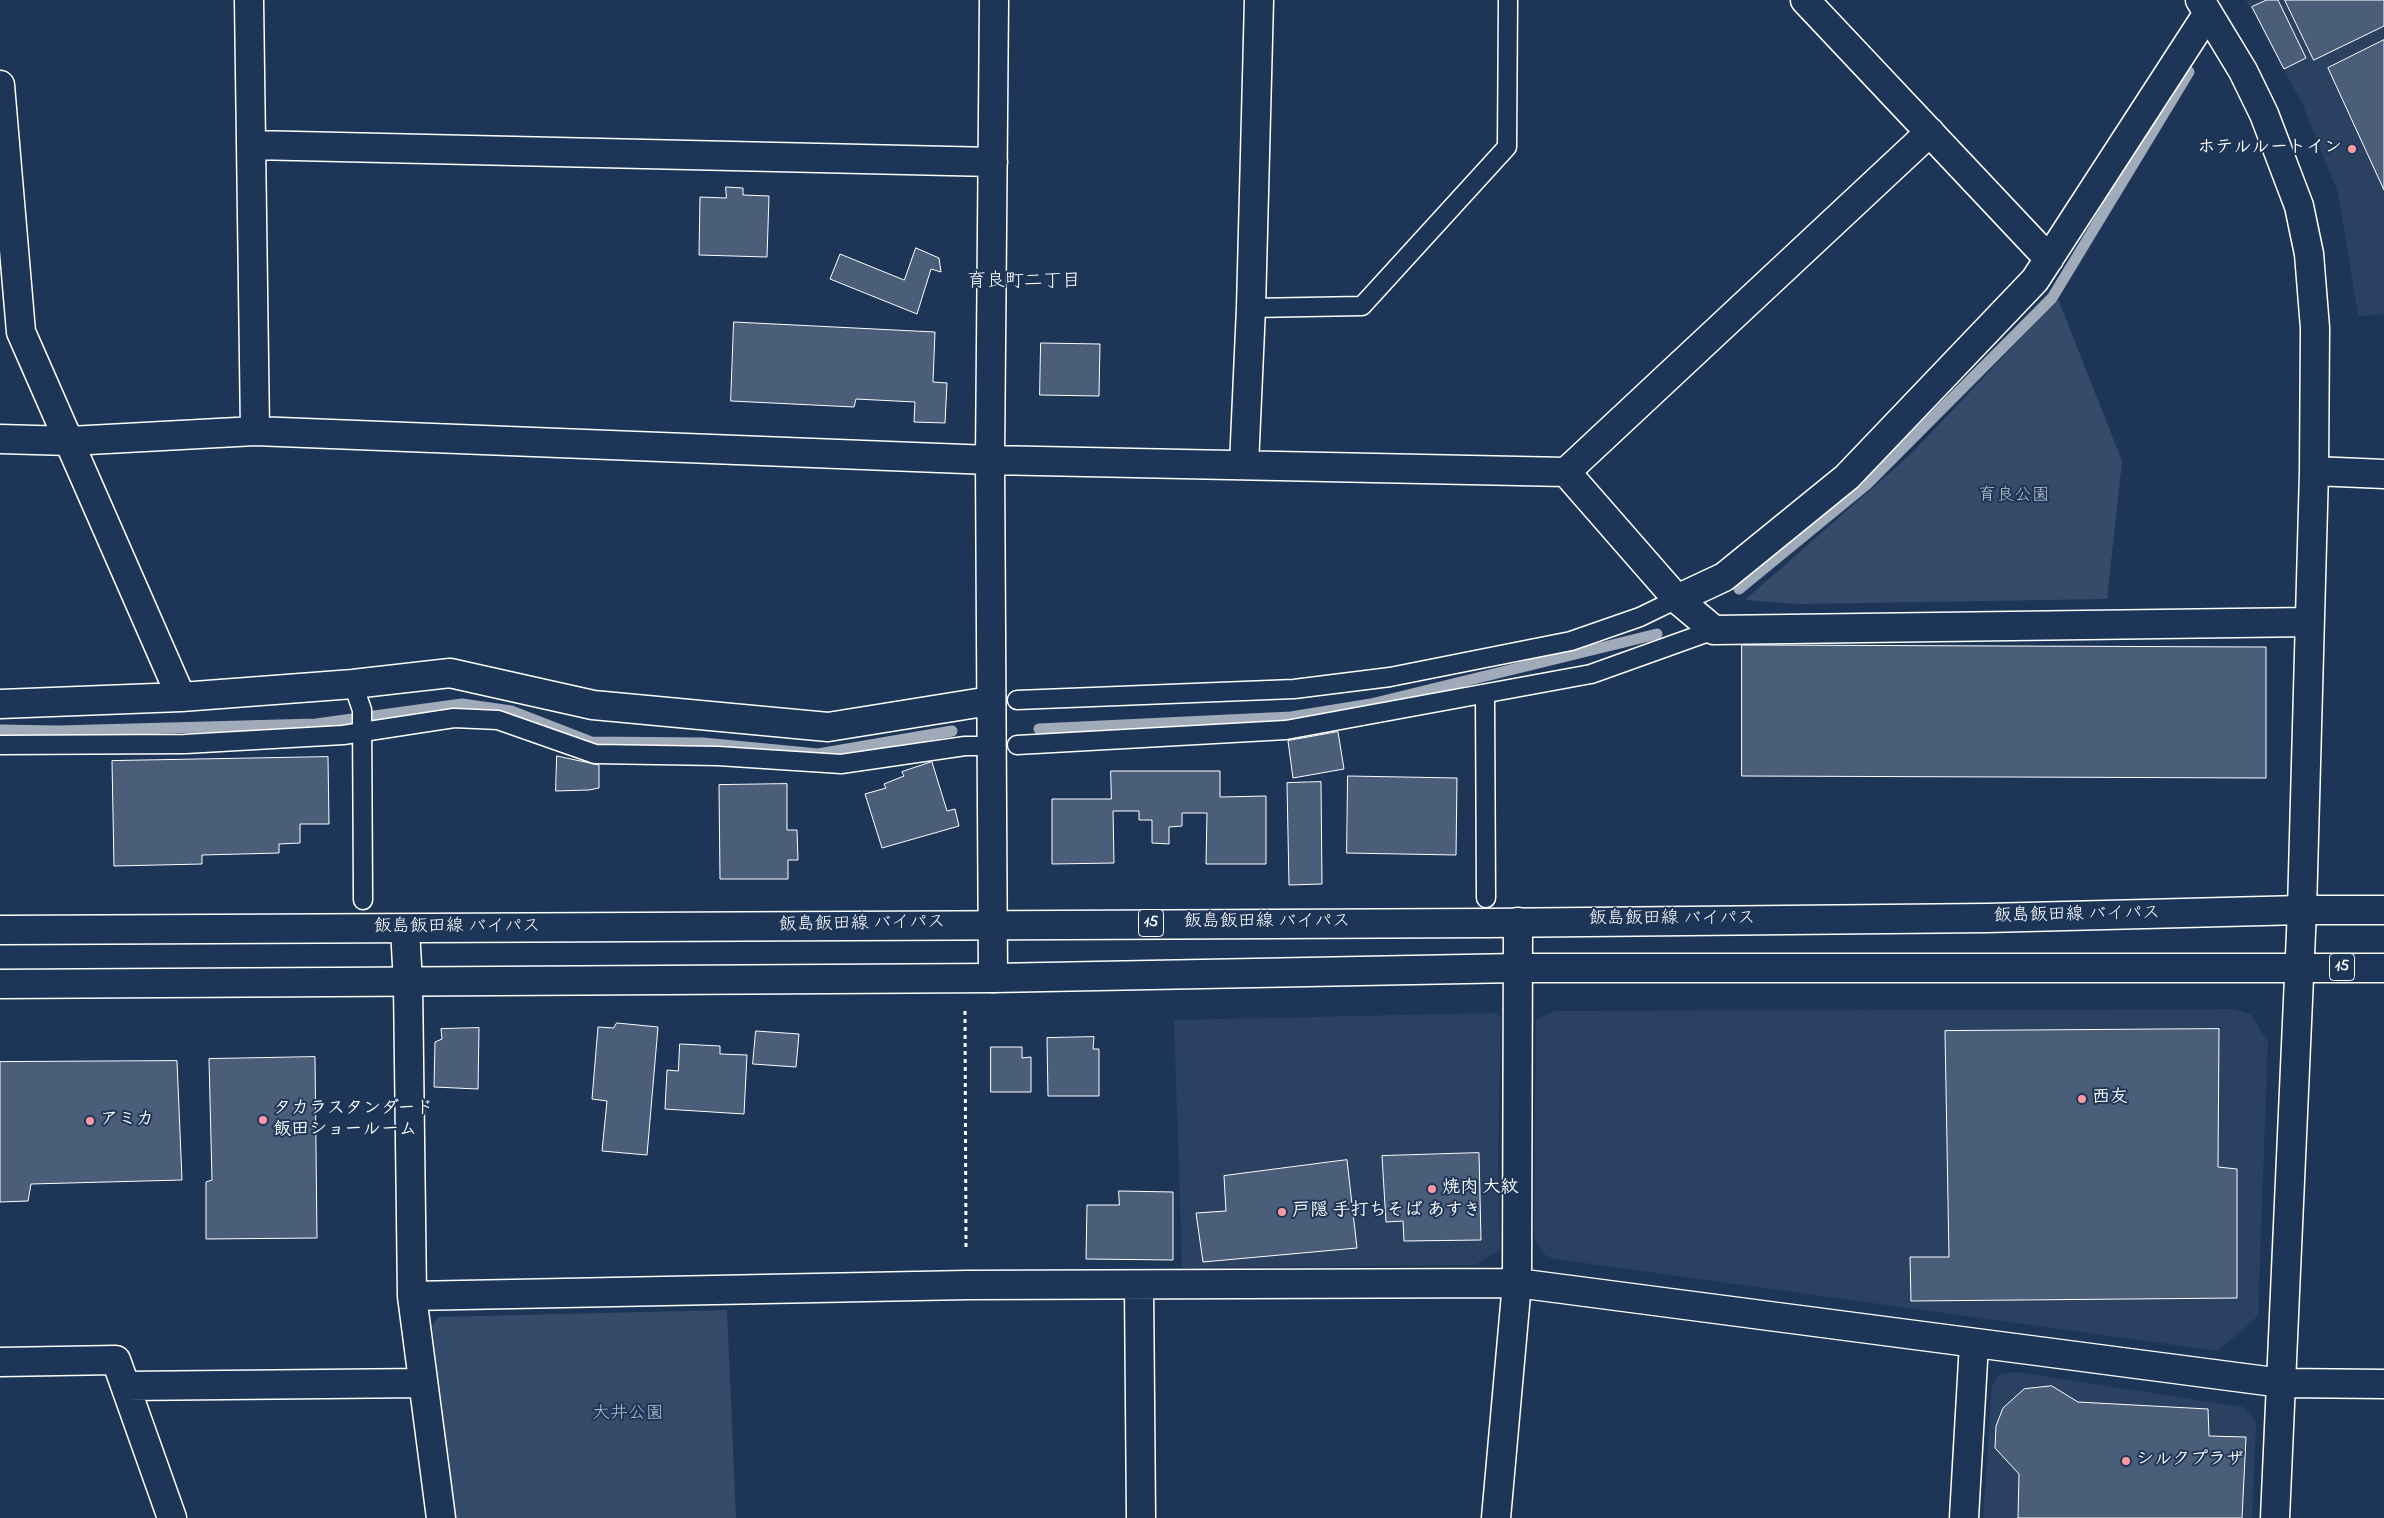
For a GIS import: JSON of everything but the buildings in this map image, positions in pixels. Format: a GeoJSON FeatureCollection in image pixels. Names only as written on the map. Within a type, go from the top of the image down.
{"type":"FeatureCollection","features":[{"type":"Feature","properties":{"kind":"street"},"geometry":{"type":"LineString","coordinates":[[249,0],[255,431]]}},
{"type":"Feature","properties":{"kind":"street"},"geometry":{"type":"LineString","coordinates":[[993,978],[990,746],[990,460],[994,0]]}},
{"type":"Feature","properties":{"kind":"street"},"geometry":{"type":"LineString","coordinates":[[1244,465],[1252,308],[1259,0]]}},
{"type":"Feature","properties":{"kind":"street"},"geometry":{"type":"LineString","coordinates":[[1805,0],[2048,259]]}},
{"type":"Feature","properties":{"kind":"street"},"geometry":{"type":"LineString","coordinates":[[1677,599],[1724,577],[1847,477],[2035,280],[2204,6],[2243,71],[2264,114],[2299,206],[2309,254],[2315,328],[2314,471],[2302,910],[2275,1518]]}},
{"type":"Feature","properties":{"kind":"street"},"geometry":{"type":"LineString","coordinates":[[0,85],[21,332],[181,697]]}},
{"type":"Feature","properties":{"kind":"street"},"geometry":{"type":"LineString","coordinates":[[0,439],[70,441],[255,431],[990,460],[1566,472],[1930,132]]}},
{"type":"Feature","properties":{"kind":"street"},"geometry":{"type":"LineString","coordinates":[[252,145],[993,162]]}},
{"type":"Feature","properties":{"kind":"street"},"geometry":{"type":"LineString","coordinates":[[2314,471],[2341,474],[2384,474]]}},
{"type":"Feature","properties":{"kind":"street"},"geometry":{"type":"LineString","coordinates":[[1566,472],[1677,599],[1714,630],[2309,622]]}},
{"type":"Feature","properties":{"kind":"street"},"geometry":{"type":"LineString","coordinates":[[0,704],[181,697],[353,684],[450,673],[593,704],[828,727],[990,701]]}},
{"type":"Feature","properties":{"kind":"street","name":"飯島飯田線 バイパス"},"geometry":{"type":"LineString","coordinates":[[0,930],[1518,922],[1987,918],[2302,910],[2384,910]]}},
{"type":"Feature","properties":{"kind":"street"},"geometry":{"type":"LineString","coordinates":[[1496,1518],[1518,1282],[1518,922]]}},
{"type":"Feature","properties":{"kind":"street"},"geometry":{"type":"LineString","coordinates":[[405,929],[408,983],[412,1296],[441,1518]]}},
{"type":"Feature","properties":{"kind":"street","name":"15"},"geometry":{"type":"LineString","coordinates":[[0,984],[993,978],[1518,968],[2384,968]]}},
{"type":"Feature","properties":{"kind":"street"},"geometry":{"type":"LineString","coordinates":[[412,1296],[966,1285],[1139,1286],[1518,1282],[2282,1383],[2384,1384]]}},
{"type":"Feature","properties":{"kind":"street"},"geometry":{"type":"LineString","coordinates":[[1139,1286],[1141,1518]]}},
{"type":"Feature","properties":{"kind":"street"},"geometry":{"type":"LineString","coordinates":[[1964,1518],[1974,1343]]}},
{"type":"Feature","properties":{"kind":"street"},"geometry":{"type":"LineString","coordinates":[[0,1362],[116,1360],[172,1518]]}},
{"type":"Feature","properties":{"kind":"street"},"geometry":{"type":"LineString","coordinates":[[126,1386],[423,1383]]}},
{"type":"Feature","properties":{"kind":"lane"},"geometry":{"type":"LineString","coordinates":[[1252,308],[1362,306],[1507,147],[1508,0]]}},
{"type":"Feature","properties":{"kind":"lane"},"geometry":{"type":"LineString","coordinates":[[1017,700],[1294,689],[1390,677],[1570,641],[1640,617],[1677,599]]}},
{"type":"Feature","properties":{"kind":"lane"},"geometry":{"type":"LineString","coordinates":[[1017,745],[1286,730],[1485,695],[1591,674],[1714,630]]}},
{"type":"Feature","properties":{"kind":"lane"},"geometry":{"type":"LineString","coordinates":[[353,684],[361,723],[363,900]]}},
{"type":"Feature","properties":{"kind":"lane"},"geometry":{"type":"LineString","coordinates":[[1485,695],[1486,898]]}},
{"type":"Feature","properties":{"kind":"lane"},"geometry":{"type":"LineString","coordinates":[[0,745],[185,744],[344,735],[361,723],[454,718],[498,720],[595,754],[718,756],[841,764],[965,746],[990,746]]}},
{"type":"Feature","properties":{"kind":"path"},"geometry":{"type":"LineString","coordinates":[[965,1011],[966,1285]]}},
{"type":"Feature","properties":{"kind":"shaded area","name":"ホテルルートイン"},"geometry":{"type":"Polygon","coordinates":[[[2246,0],[2384,0],[2384,314],[2358,316],[2338,193],[2303,105],[2246,0]]]}},
{"type":"Feature","properties":{"kind":"shaded area"},"geometry":{"type":"Polygon","coordinates":[[[2231,1009],[2250,1014],[2268,1042],[2258,1316],[2218,1351],[1555,1259],[1545,1255],[1536,1242],[1534,1232],[1536,1020],[1555,1011],[2231,1009]]]}},
{"type":"Feature","properties":{"kind":"shaded area"},"geometry":{"type":"Polygon","coordinates":[[[1495,1013],[1501,1017],[1498,1151],[1500,1250],[1475,1265],[1182,1268],[1174,1020],[1495,1013]]]}},
{"type":"Feature","properties":{"kind":"shaded area","name":"シルクプラザ"},"geometry":{"type":"Polygon","coordinates":[[[2016,1372],[2243,1407],[2254,1418],[2256,1425],[2252,1518],[1983,1518],[1992,1385],[1997,1377],[2002,1374],[2016,1372]]]}},
{"type":"Feature","properties":{"kind":"green space","name":"育良公園"},"geometry":{"type":"Polygon","coordinates":[[[2058,299],[2122,461],[2107,599],[1799,604],[1745,600],[1909,456],[2058,299]]]}},
{"type":"Feature","properties":{"kind":"green space","name":"大井公園"},"geometry":{"type":"Polygon","coordinates":[[[727,1310],[736,1518],[456,1518],[432,1326],[438,1317],[727,1310]]]}},
{"type":"Feature","properties":{"kind":"waterway"},"geometry":{"type":"LineString","coordinates":[[1739,589],[1866,485],[2052,298],[2189,72]]}},
{"type":"Feature","properties":{"kind":"waterway"},"geometry":{"type":"LineString","coordinates":[[1039,729],[1291,717],[1371,704],[1657,634]]}},
{"type":"Feature","properties":{"kind":"waterway"},"geometry":{"type":"LineString","coordinates":[[0,730],[59,731],[316,724],[462,704],[511,711],[591,742],[703,743],[818,754],[952,731]]}},
{"type":"Feature","properties":{"kind":"place","name":"ホテルルートイン"},"geometry":{"type":"Point","coordinates":[2352,149]}},
{"type":"Feature","properties":{"kind":"place","name":"西友"},"geometry":{"type":"Point","coordinates":[2082,1099]}},
{"type":"Feature","properties":{"kind":"place","name":"タカラスタンダード 飯田ショールーム"},"geometry":{"type":"Point","coordinates":[263,1120]}},
{"type":"Feature","properties":{"kind":"place","name":"アミカ"},"geometry":{"type":"Point","coordinates":[90,1121]}},
{"type":"Feature","properties":{"kind":"place","name":"焼肉 大紋"},"geometry":{"type":"Point","coordinates":[1432,1189]}},
{"type":"Feature","properties":{"kind":"place","name":"戸隠 手打ちそば あすき"},"geometry":{"type":"Point","coordinates":[1282,1212]}},
{"type":"Feature","properties":{"kind":"place","name":"シルクプラザ"},"geometry":{"type":"Point","coordinates":[2126,1461]}},
{"type":"Feature","properties":{"kind":"district","name":"育良町二丁目"},"geometry":{"type":"Point","coordinates":[1024,283]}}]}
